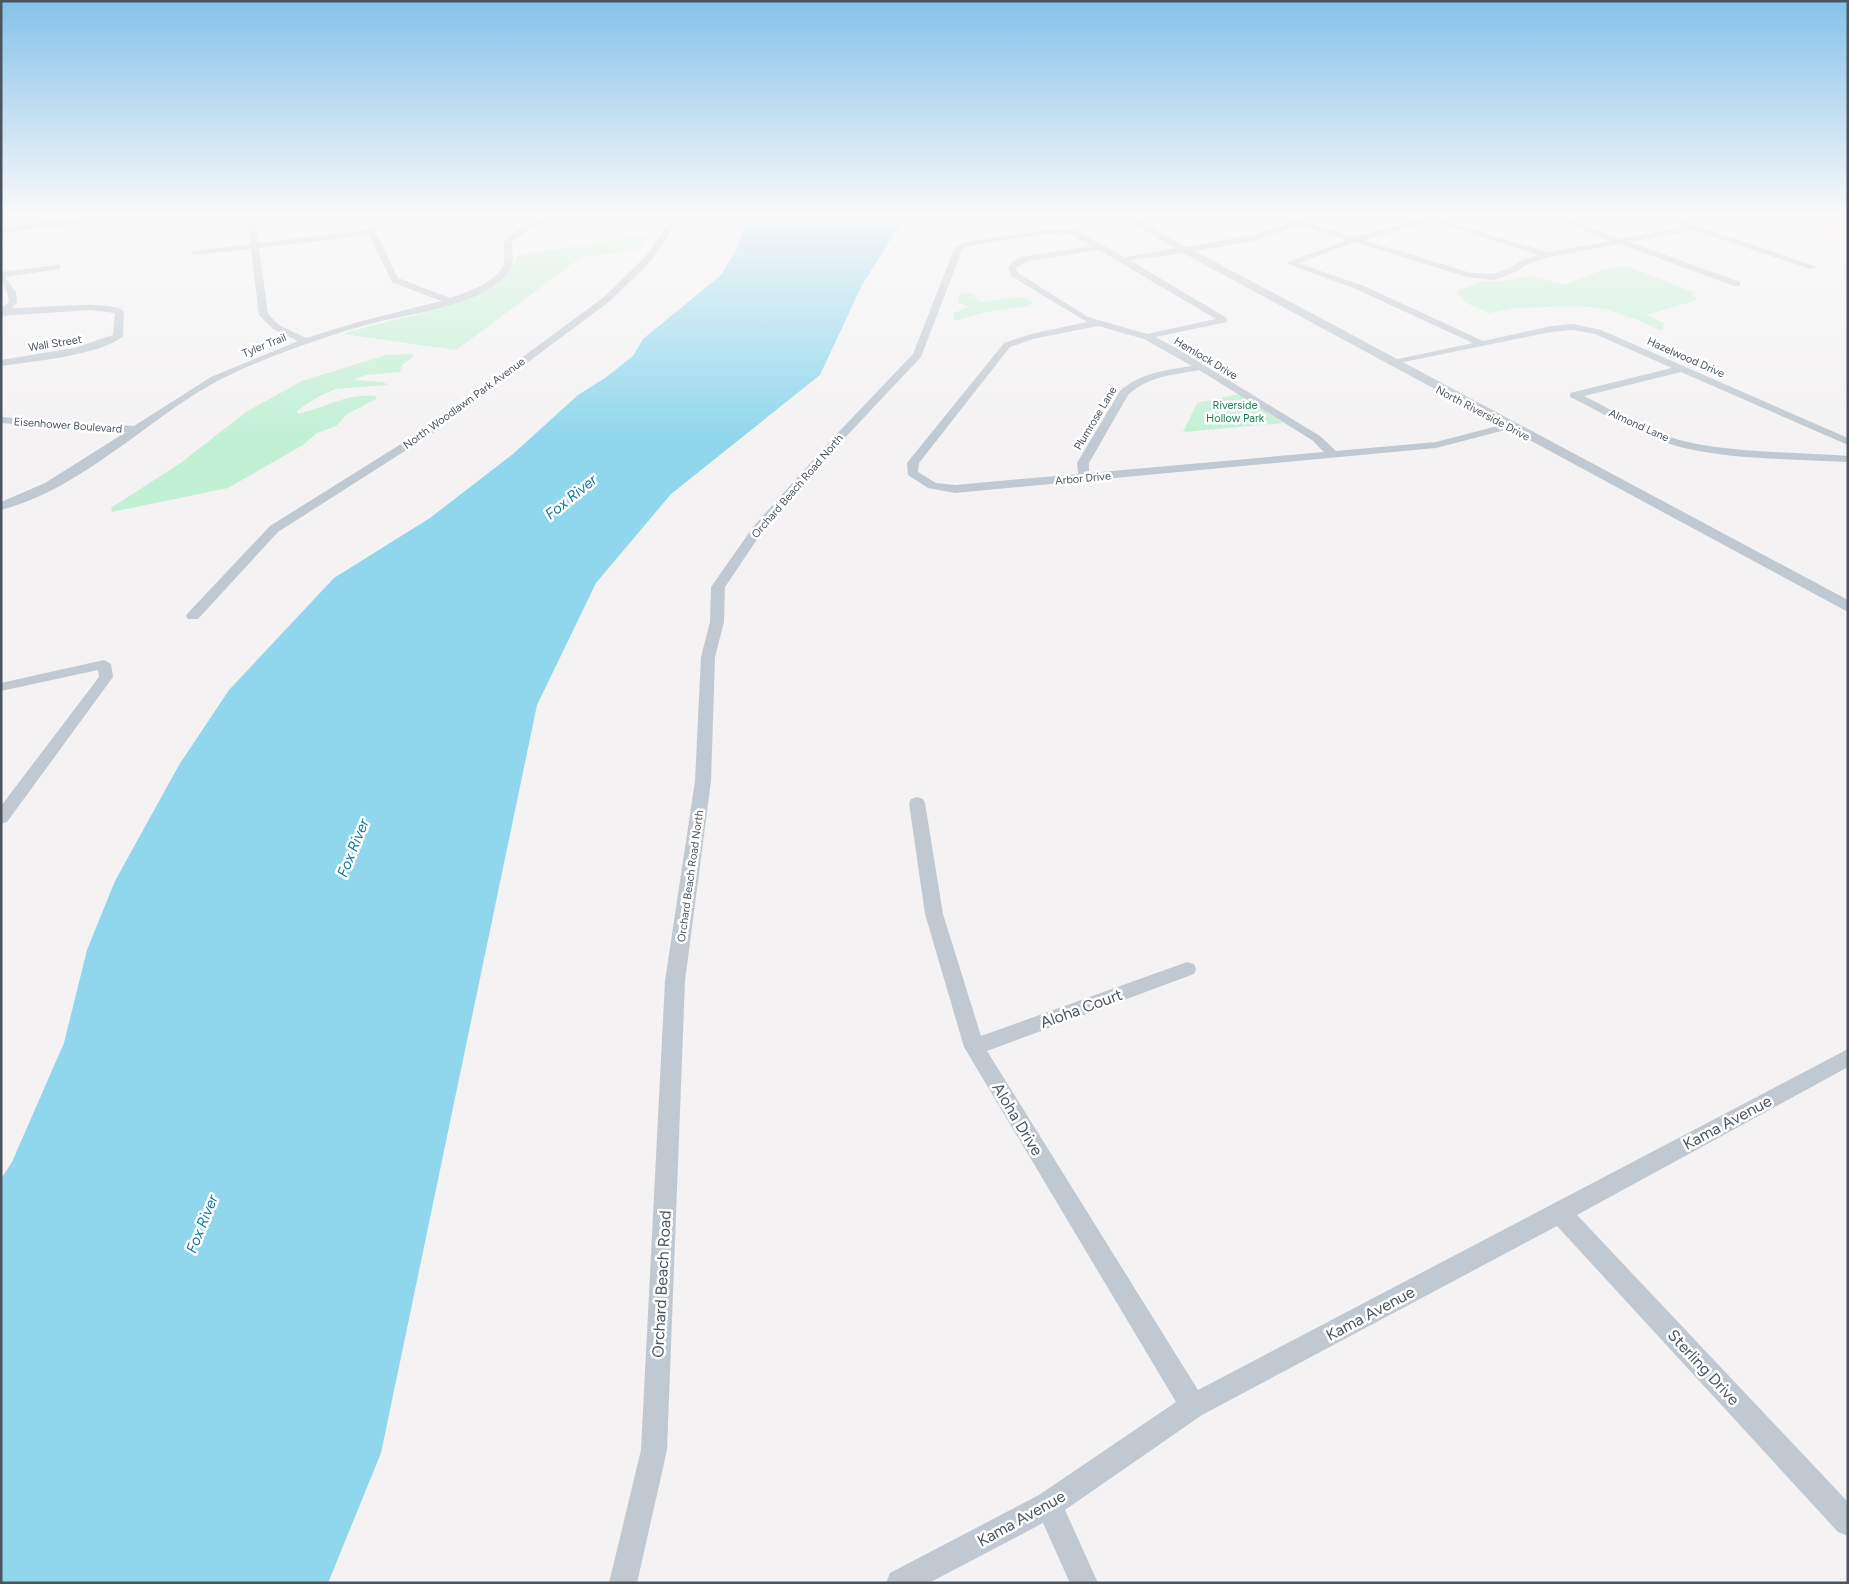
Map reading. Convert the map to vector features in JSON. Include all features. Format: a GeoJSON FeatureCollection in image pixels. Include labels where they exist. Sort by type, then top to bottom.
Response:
{"type":"FeatureCollection","features":[{"type":"Feature","properties":{"kind":"street"},"geometry":{"type":"LineString","coordinates":[[3,312],[13,303],[12,292],[10,289]]}},
{"type":"Feature","properties":{"kind":"street"},"geometry":{"type":"LineString","coordinates":[[260,289],[264,315],[276,327],[306,341]]}},
{"type":"Feature","properties":{"kind":"street"},"geometry":{"type":"LineString","coordinates":[[418,289],[448,301]]}},
{"type":"Feature","properties":{"kind":"street","name":"Tyler Trail"},"geometry":{"type":"LineString","coordinates":[[1,506],[51,485],[187,395],[223,375],[306,341],[448,301],[473,293],[479,289]]}},
{"type":"Feature","properties":{"kind":"street","name":"North Woodlawn Park Avenue"},"geometry":{"type":"LineString","coordinates":[[193,616],[274,529],[429,431],[607,299],[617,289]]}},
{"type":"Feature","properties":{"kind":"street","name":"Orchard Beach Road North"},"geometry":{"type":"LineString","coordinates":[[675,981],[703,781],[708,657],[717,622],[718,586],[757,530],[836,441],[918,356],[942,289]]}},
{"type":"Feature","properties":{"kind":"street","name":"Hemlock Drive"},"geometry":{"type":"LineString","coordinates":[[1038,289],[1085,319],[1147,338],[1201,367],[1316,438],[1334,454]]}},
{"type":"Feature","properties":{"kind":"street"},"geometry":{"type":"LineString","coordinates":[[1147,338],[1160,332],[1224,320],[1172,289]]}},
{"type":"Feature","properties":{"kind":"street","name":"North Riverside Drive"},"geometry":{"type":"LineString","coordinates":[[1256,289],[1508,426],[1848,607]]}},
{"type":"Feature","properties":{"kind":"street"},"geometry":{"type":"LineString","coordinates":[[1363,289],[1483,344]]}},
{"type":"Feature","properties":{"kind":"street","name":"Wall Street"},"geometry":{"type":"LineString","coordinates":[[1,363],[83,351],[100,345],[118,336],[120,311],[108,307],[87,307],[3,312]]}},
{"type":"Feature","properties":{"kind":"street","name":"Arbor Drive"},"geometry":{"type":"LineString","coordinates":[[1097,323],[1032,337],[1007,346],[913,462],[912,473],[928,484],[956,489],[1436,445],[1508,426]]}},
{"type":"Feature","properties":{"kind":"street","name":"Hazelwood Drive"},"geometry":{"type":"LineString","coordinates":[[1392,363],[1551,329],[1573,327],[1598,332],[1848,442]]}},
{"type":"Feature","properties":{"kind":"street","name":"Plumrose Lane"},"geometry":{"type":"LineString","coordinates":[[1084,477],[1083,463],[1130,386],[1144,379],[1201,367]]}},
{"type":"Feature","properties":{"kind":"street","name":"Almond Lane"},"geometry":{"type":"LineString","coordinates":[[1682,369],[1574,395],[1657,436],[1690,446],[1727,451],[1848,459]]}},
{"type":"Feature","properties":{"kind":"street","name":"Eisenhower Boulevard"},"geometry":{"type":"LineString","coordinates":[[1,420],[135,429]]}},
{"type":"Feature","properties":{"kind":"street"},"geometry":{"type":"LineString","coordinates":[[1,687],[104,664],[106,676],[1,818]]}},
{"type":"Feature","properties":{"kind":"street","name":"Aloha Drive"},"geometry":{"type":"LineString","coordinates":[[917,803],[934,914],[974,1047],[1193,1406]]}},
{"type":"Feature","properties":{"kind":"street","name":"Aloha Court"},"geometry":{"type":"LineString","coordinates":[[974,1047],[1187,969]]}},
{"type":"Feature","properties":{"kind":"street","name":"Orchard Beach Road"},"geometry":{"type":"LineString","coordinates":[[623,1583],[654,1450],[675,981]]}},
{"type":"Feature","properties":{"kind":"street","name":"Kama Avenue"},"geometry":{"type":"LineString","coordinates":[[900,1583],[1049,1505],[1193,1406],[1848,1057]]}},
{"type":"Feature","properties":{"kind":"street","name":"Sterling Drive"},"geometry":{"type":"LineString","coordinates":[[1560,1212],[1848,1522]]}},
{"type":"Feature","properties":{"kind":"street"},"geometry":{"type":"LineString","coordinates":[[1049,1505],[1084,1583]]}},
{"type":"Feature","properties":{"kind":"green space"},"geometry":{"type":"Polygon","coordinates":[[[489,289],[538,289],[456,350],[343,334],[439,309],[476,296],[489,289]]]}},
{"type":"Feature","properties":{"kind":"green space"},"geometry":{"type":"Polygon","coordinates":[[[1462,289],[1685,289],[1696,293],[1691,294],[1698,300],[1646,315],[1664,323],[1662,331],[1606,309],[1579,306],[1515,308],[1489,313],[1466,303],[1456,291],[1462,289]]]}},
{"type":"Feature","properties":{"kind":"green space"},"geometry":{"type":"Polygon","coordinates":[[[963,292],[972,294],[981,302],[1021,297],[1034,302],[1028,306],[987,312],[954,321],[954,313],[969,307],[958,302],[959,294],[963,292]]]}},
{"type":"Feature","properties":{"kind":"green space"},"geometry":{"type":"Polygon","coordinates":[[[411,354],[414,356],[402,365],[400,372],[366,375],[354,380],[383,382],[388,385],[335,389],[314,399],[297,411],[298,414],[345,399],[376,396],[376,399],[347,414],[336,426],[317,433],[303,445],[228,488],[112,512],[111,508],[182,462],[246,412],[302,381],[386,355],[411,354]]]}},
{"type":"Feature","properties":{"kind":"green space","name":"Riverside Hollow Park"},"geometry":{"type":"Polygon","coordinates":[[[1239,394],[1283,423],[1183,432],[1197,403],[1239,394]]]}},
{"type":"Feature","properties":{"kind":"water","name":"Fox River"},"geometry":{"type":"Polygon","coordinates":[[[704,289],[860,289],[820,375],[671,494],[596,583],[537,705],[381,1453],[328,1583],[1,1583],[1,1179],[12,1162],[64,1043],[87,950],[115,881],[179,765],[229,690],[334,578],[430,518],[513,454],[578,395],[605,378],[633,356],[643,339],[704,289]]]}}]}
